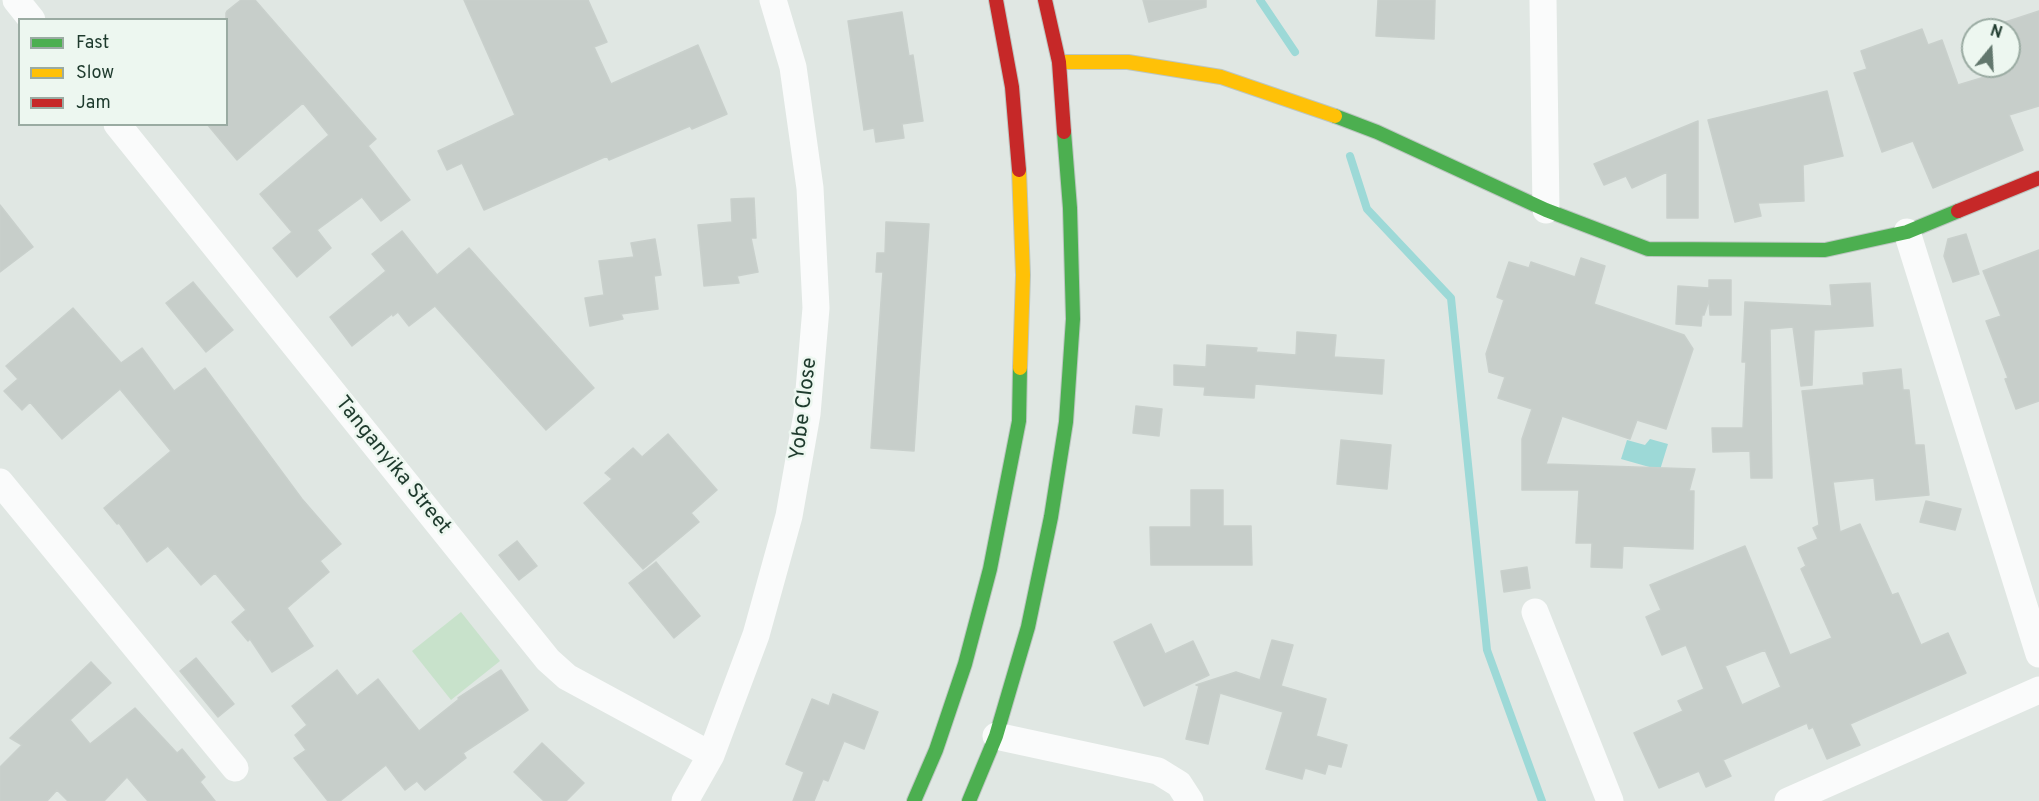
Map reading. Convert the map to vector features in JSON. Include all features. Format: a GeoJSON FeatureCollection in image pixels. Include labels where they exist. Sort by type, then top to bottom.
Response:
{"type":"FeatureCollection","features":[{"type":"Feature","properties":{"kind":"street"},"geometry":{"type":"LineString","coordinates":[[16,0],[30,18]]}},
{"type":"Feature","properties":{"kind":"street","name":"Yobe Close"},"geometry":{"type":"LineString","coordinates":[[684,801],[711,755],[756,635],[789,516],[807,414],[816,308],[810,188],[794,67],[773,0]]}},
{"type":"Feature","properties":{"kind":"street"},"geometry":{"type":"LineString","coordinates":[[914,801],[936,750],[965,664],[990,569],[1019,421],[1023,275],[1020,180],[1012,87],[996,0]]}},
{"type":"Feature","properties":{"kind":"street"},"geometry":{"type":"LineString","coordinates":[[969,801],[996,736],[1029,627],[1051,517],[1066,422],[1072,308],[1070,207],[1059,62],[1045,0]]}},
{"type":"Feature","properties":{"kind":"street"},"geometry":{"type":"LineString","coordinates":[[1543,0],[1546,210]]}},
{"type":"Feature","properties":{"kind":"street"},"geometry":{"type":"LineString","coordinates":[[1059,62],[1128,62],[1221,77],[1298,102],[1377,132],[1546,210],[1648,249],[1825,250],[1907,232],[2039,178]]}},
{"type":"Feature","properties":{"kind":"street","name":"Tanganyika Street"},"geometry":{"type":"LineString","coordinates":[[119,126],[548,660],[567,677],[711,755]]}},
{"type":"Feature","properties":{"kind":"street"},"geometry":{"type":"LineString","coordinates":[[1907,232],[2039,654]]}},
{"type":"Feature","properties":{"kind":"street"},"geometry":{"type":"LineString","coordinates":[[0,482],[235,768]]}},
{"type":"Feature","properties":{"kind":"street"},"geometry":{"type":"LineString","coordinates":[[1535,612],[1610,801]]}},
{"type":"Feature","properties":{"kind":"street"},"geometry":{"type":"LineString","coordinates":[[1788,801],[2039,690]]}},
{"type":"Feature","properties":{"kind":"street"},"geometry":{"type":"LineString","coordinates":[[996,736],[1158,771],[1179,784],[1190,801]]}},
{"type":"Feature","properties":{"kind":"green space"},"geometry":{"type":"Polygon","coordinates":[[[461,612],[500,661],[451,700],[412,651],[461,612]]]}},
{"type":"Feature","properties":{"kind":"water"},"geometry":{"type":"Polygon","coordinates":[[[1650,439],[1668,444],[1660,470],[1621,459],[1627,440],[1645,445],[1650,439]]]}},
{"type":"Feature","properties":{"kind":"building"},"geometry":{"type":"Polygon","coordinates":[[[241,0],[255,0],[376,139],[368,146],[410,200],[381,221],[362,197],[317,230],[331,248],[297,277],[273,248],[292,232],[260,194],[329,135],[303,103],[237,160],[209,126],[228,126],[227,11],[241,0]]]}},
{"type":"Feature","properties":{"kind":"building"},"geometry":{"type":"Polygon","coordinates":[[[464,0],[588,0],[607,42],[594,47],[611,84],[698,45],[727,114],[692,129],[690,126],[609,160],[607,156],[484,210],[462,163],[447,170],[438,151],[515,115],[464,0]]]}},
{"type":"Feature","properties":{"kind":"building"},"geometry":{"type":"Polygon","coordinates":[[[1143,0],[1206,0],[1206,7],[1149,22],[1143,0]]]}},
{"type":"Feature","properties":{"kind":"building"},"geometry":{"type":"Polygon","coordinates":[[[1378,0],[1435,0],[1434,39],[1376,36],[1378,0]]]}},
{"type":"Feature","properties":{"kind":"building"},"geometry":{"type":"Polygon","coordinates":[[[2039,11],[2039,106],[2009,115],[2023,150],[1933,188],[1913,141],[1882,152],[1854,73],[1867,69],[1861,51],[1922,29],[1928,45],[1942,40],[1958,85],[1981,78],[2021,78],[2021,18],[2018,18],[2039,11]]]}},
{"type":"Feature","properties":{"kind":"building"},"geometry":{"type":"Polygon","coordinates":[[[902,12],[909,56],[913,55],[923,121],[902,124],[904,138],[876,142],[874,128],[864,130],[848,21],[902,12]]]}},
{"type":"Feature","properties":{"kind":"building"},"geometry":{"type":"Polygon","coordinates":[[[1827,91],[1843,156],[1803,165],[1804,201],[1758,203],[1761,216],[1735,222],[1708,120],[1827,91]]]}},
{"type":"Feature","properties":{"kind":"building"},"geometry":{"type":"Polygon","coordinates":[[[1698,121],[1698,218],[1667,218],[1667,172],[1632,188],[1626,176],[1604,185],[1594,164],[1698,121]]]}},
{"type":"Feature","properties":{"kind":"building"},"geometry":{"type":"Polygon","coordinates":[[[754,198],[756,238],[751,238],[758,272],[737,276],[739,283],[704,286],[698,225],[732,222],[731,199],[754,198]]]}},
{"type":"Feature","properties":{"kind":"building"},"geometry":{"type":"Polygon","coordinates":[[[0,205],[33,247],[0,272],[0,205]]]}},
{"type":"Feature","properties":{"kind":"building"},"geometry":{"type":"Polygon","coordinates":[[[886,222],[929,224],[914,451],[871,448],[883,272],[876,272],[877,253],[885,253],[886,222]]]}},
{"type":"Feature","properties":{"kind":"building"},"geometry":{"type":"Polygon","coordinates":[[[402,231],[437,275],[469,248],[594,388],[546,430],[435,306],[409,326],[398,312],[393,316],[392,314],[352,346],[330,317],[386,271],[372,254],[402,231]]]}},
{"type":"Feature","properties":{"kind":"building"},"geometry":{"type":"Polygon","coordinates":[[[1966,234],[1979,274],[1953,282],[1944,256],[1948,239],[1966,234]]]}},
{"type":"Feature","properties":{"kind":"building"},"geometry":{"type":"Polygon","coordinates":[[[655,239],[661,275],[654,276],[658,309],[621,314],[623,319],[590,326],[585,298],[604,295],[599,261],[634,257],[631,243],[655,239]]]}},
{"type":"Feature","properties":{"kind":"building"},"geometry":{"type":"Polygon","coordinates":[[[2039,250],[2039,401],[2016,409],[2005,379],[2008,378],[1986,321],[2001,316],[1983,271],[2039,250]]]}},
{"type":"Feature","properties":{"kind":"building"},"geometry":{"type":"Polygon","coordinates":[[[1581,258],[1605,266],[1594,304],[1684,335],[1693,349],[1666,429],[1637,420],[1630,439],[1562,416],[1546,464],[1695,469],[1689,491],[1694,491],[1693,549],[1623,546],[1622,568],[1591,567],[1592,543],[1576,543],[1579,490],[1522,490],[1522,439],[1532,409],[1498,398],[1505,377],[1489,372],[1486,354],[1504,300],[1497,297],[1509,262],[1529,268],[1531,262],[1575,277],[1581,258]]]}},
{"type":"Feature","properties":{"kind":"building"},"geometry":{"type":"Polygon","coordinates":[[[1709,280],[1731,280],[1731,315],[1710,315],[1709,300],[1704,315],[1702,315],[1701,326],[1676,324],[1678,286],[1709,288],[1709,280]]]}},
{"type":"Feature","properties":{"kind":"building"},"geometry":{"type":"Polygon","coordinates":[[[193,282],[233,330],[206,352],[166,303],[193,282]]]}},
{"type":"Feature","properties":{"kind":"building"},"geometry":{"type":"Polygon","coordinates":[[[1870,283],[1873,326],[1814,330],[1812,385],[1801,386],[1793,327],[1770,329],[1772,478],[1751,478],[1750,451],[1713,452],[1712,428],[1743,428],[1746,362],[1742,362],[1745,302],[1832,306],[1830,285],[1870,283]]]}},
{"type":"Feature","properties":{"kind":"building"},"geometry":{"type":"Polygon","coordinates":[[[73,308],[121,363],[142,348],[174,391],[205,368],[302,499],[341,544],[320,561],[329,572],[287,608],[313,646],[272,672],[250,639],[248,641],[232,622],[246,610],[215,573],[201,585],[168,546],[147,562],[119,523],[117,524],[104,508],[171,451],[120,389],[62,439],[30,402],[22,410],[4,391],[18,379],[6,366],[73,308]]]}},
{"type":"Feature","properties":{"kind":"building"},"geometry":{"type":"Polygon","coordinates":[[[1297,332],[1336,335],[1334,357],[1384,360],[1382,394],[1255,384],[1254,398],[1204,395],[1205,387],[1174,385],[1174,365],[1206,367],[1207,345],[1257,348],[1256,352],[1296,355],[1297,332]]]}},
{"type":"Feature","properties":{"kind":"building"},"geometry":{"type":"Polygon","coordinates":[[[1901,369],[1903,390],[1909,390],[1915,445],[1924,445],[1929,495],[1876,500],[1874,478],[1833,482],[1840,532],[1860,524],[1892,595],[1898,593],[1921,645],[1948,633],[1966,673],[1850,724],[1860,745],[1827,759],[1813,727],[1809,729],[1807,723],[1723,760],[1731,776],[1706,787],[1699,771],[1659,788],[1634,733],[1683,711],[1678,701],[1704,689],[1686,645],[1662,655],[1646,617],[1661,610],[1650,585],[1745,546],[1790,655],[1832,638],[1801,569],[1806,566],[1798,548],[1818,539],[1813,528],[1819,525],[1802,391],[1864,385],[1863,373],[1901,369]],[[1765,650],[1725,666],[1742,705],[1781,687],[1765,650]]]}},
{"type":"Feature","properties":{"kind":"building"},"geometry":{"type":"Polygon","coordinates":[[[1136,406],[1162,409],[1159,436],[1133,433],[1136,406]]]}},
{"type":"Feature","properties":{"kind":"building"},"geometry":{"type":"Polygon","coordinates":[[[668,434],[717,490],[691,513],[699,522],[643,569],[584,503],[612,479],[605,473],[633,448],[642,457],[668,434]]]}},
{"type":"Feature","properties":{"kind":"building"},"geometry":{"type":"Polygon","coordinates":[[[1341,440],[1391,445],[1387,489],[1337,484],[1341,440]]]}},
{"type":"Feature","properties":{"kind":"building"},"geometry":{"type":"Polygon","coordinates":[[[1191,490],[1223,490],[1223,526],[1251,526],[1252,565],[1151,565],[1150,527],[1191,527],[1191,490]]]}},
{"type":"Feature","properties":{"kind":"building"},"geometry":{"type":"Polygon","coordinates":[[[1926,501],[1961,509],[1955,530],[1920,522],[1926,501]]]}},
{"type":"Feature","properties":{"kind":"building"},"geometry":{"type":"Polygon","coordinates":[[[517,541],[537,566],[519,580],[499,555],[517,541]]]}},
{"type":"Feature","properties":{"kind":"building"},"geometry":{"type":"Polygon","coordinates":[[[656,562],[700,616],[674,638],[629,583],[656,562]]]}},
{"type":"Feature","properties":{"kind":"building"},"geometry":{"type":"Polygon","coordinates":[[[1527,567],[1530,588],[1504,592],[1501,571],[1527,567]]]}},
{"type":"Feature","properties":{"kind":"building"},"geometry":{"type":"Polygon","coordinates":[[[1151,624],[1165,654],[1193,641],[1209,675],[1144,706],[1114,642],[1151,624]]]}},
{"type":"Feature","properties":{"kind":"building"},"geometry":{"type":"Polygon","coordinates":[[[1272,640],[1293,645],[1281,686],[1326,699],[1316,736],[1347,745],[1341,767],[1328,764],[1325,774],[1305,768],[1302,779],[1266,769],[1283,712],[1220,693],[1208,744],[1186,739],[1199,686],[1196,685],[1236,672],[1260,680],[1272,640]]]}},
{"type":"Feature","properties":{"kind":"building"},"geometry":{"type":"Polygon","coordinates":[[[196,658],[234,704],[218,717],[180,671],[196,658]]]}},
{"type":"Feature","properties":{"kind":"building"},"geometry":{"type":"Polygon","coordinates":[[[91,662],[111,683],[70,720],[90,744],[135,708],[177,753],[182,749],[205,777],[200,782],[215,801],[148,801],[127,777],[104,801],[68,801],[57,790],[47,801],[0,801],[0,767],[22,745],[10,738],[91,662]]]}},
{"type":"Feature","properties":{"kind":"building"},"geometry":{"type":"Polygon","coordinates":[[[337,670],[357,696],[378,679],[419,731],[458,698],[501,670],[528,710],[463,753],[466,758],[425,790],[417,781],[405,790],[386,765],[340,801],[328,801],[294,758],[306,750],[295,735],[307,725],[292,706],[337,670]]]}},
{"type":"Feature","properties":{"kind":"building"},"geometry":{"type":"Polygon","coordinates":[[[833,694],[878,712],[864,749],[844,741],[828,781],[823,779],[814,801],[793,801],[804,772],[786,764],[812,699],[829,706],[833,694]]]}},
{"type":"Feature","properties":{"kind":"building"},"geometry":{"type":"Polygon","coordinates":[[[542,743],[584,783],[566,801],[544,801],[514,772],[542,743]]]}},
{"type":"Feature","properties":{"kind":"waterway"},"geometry":{"type":"LineString","coordinates":[[1260,0],[1295,52]]}},
{"type":"Feature","properties":{"kind":"waterway"},"geometry":{"type":"LineString","coordinates":[[1350,156],[1367,209],[1451,298],[1487,650],[1542,801]]}},
{"type":"Feature","properties":{"kind":"traffic: fast"},"geometry":{"type":"LineString","coordinates":[[1335,116],[1377,132],[1546,210],[1648,249],[1825,250],[1907,232],[1958,211]]}},
{"type":"Feature","properties":{"kind":"traffic: fast"},"geometry":{"type":"LineString","coordinates":[[969,801],[996,736],[1028,627],[1051,517],[1066,422],[1073,319],[1070,208],[1064,132]]}},
{"type":"Feature","properties":{"kind":"traffic: fast"},"geometry":{"type":"LineString","coordinates":[[914,801],[936,750],[965,664],[990,569],[1019,421],[1020,368]]}},
{"type":"Feature","properties":{"kind":"traffic: slow"},"geometry":{"type":"LineString","coordinates":[[1059,62],[1128,62],[1221,77],[1335,116]]}},
{"type":"Feature","properties":{"kind":"traffic: slow"},"geometry":{"type":"LineString","coordinates":[[1019,170],[1023,275],[1020,368]]}},
{"type":"Feature","properties":{"kind":"traffic: jam"},"geometry":{"type":"LineString","coordinates":[[996,0],[1012,87],[1019,170]]}},
{"type":"Feature","properties":{"kind":"traffic: jam"},"geometry":{"type":"LineString","coordinates":[[1045,0],[1059,62],[1064,132]]}},
{"type":"Feature","properties":{"kind":"traffic: jam"},"geometry":{"type":"LineString","coordinates":[[1958,211],[2039,178]]}}]}
